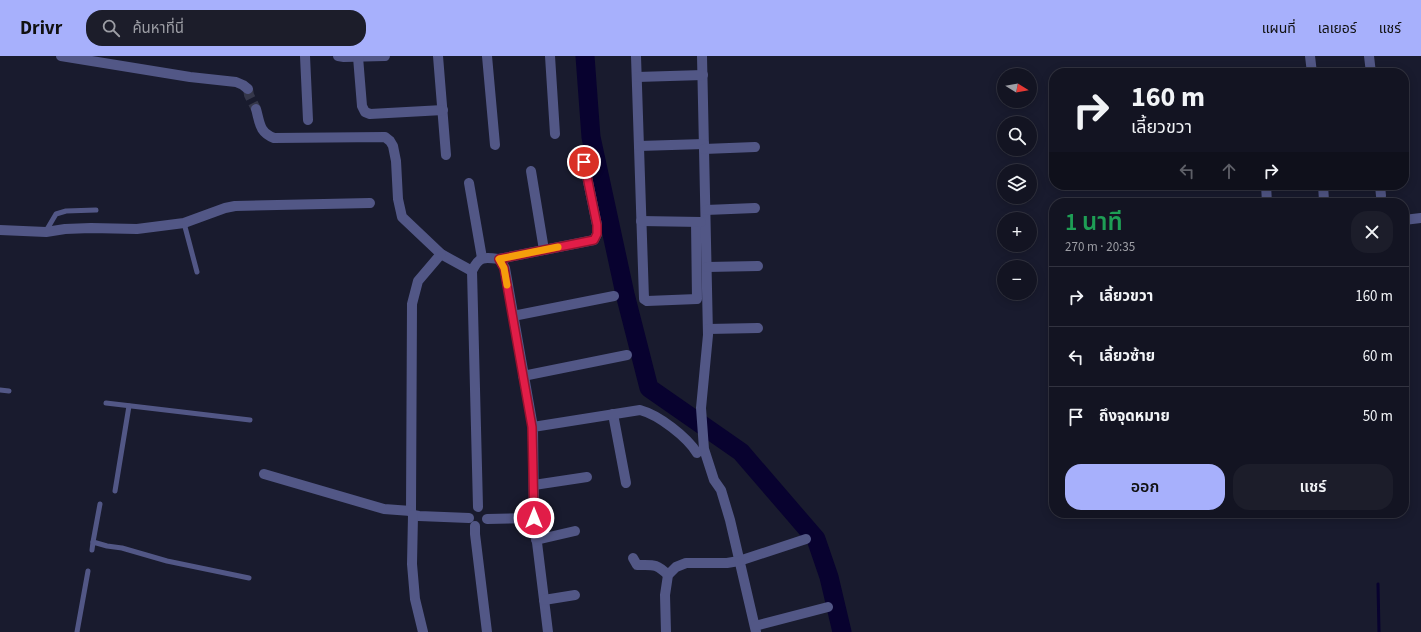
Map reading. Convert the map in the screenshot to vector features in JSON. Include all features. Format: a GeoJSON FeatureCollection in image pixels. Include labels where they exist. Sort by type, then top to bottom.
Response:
{"type":"FeatureCollection","features":[{"type":"Feature","properties":{"kind":"street"},"geometry":{"type":"LineString","coordinates":[[61,56],[190,77],[236,82],[248,89]]}},
{"type":"Feature","properties":{"kind":"street"},"geometry":{"type":"LineString","coordinates":[[305,56],[308,120]]}},
{"type":"Feature","properties":{"kind":"street"},"geometry":{"type":"LineString","coordinates":[[338,56],[385,56]]}},
{"type":"Feature","properties":{"kind":"street"},"geometry":{"type":"LineString","coordinates":[[438,56],[446,155]]}},
{"type":"Feature","properties":{"kind":"street"},"geometry":{"type":"LineString","coordinates":[[487,56],[495,146]]}},
{"type":"Feature","properties":{"kind":"street"},"geometry":{"type":"LineString","coordinates":[[550,56],[555,134]]}},
{"type":"Feature","properties":{"kind":"street"},"geometry":{"type":"LineString","coordinates":[[636,56],[644,299],[647,301],[697,299],[701,222],[706,210],[702,56]]}},
{"type":"Feature","properties":{"kind":"street"},"geometry":{"type":"LineString","coordinates":[[1310,56],[1311,68]]}},
{"type":"Feature","properties":{"kind":"street"},"geometry":{"type":"LineString","coordinates":[[1369,56],[1370,68]]}},
{"type":"Feature","properties":{"kind":"street"},"geometry":{"type":"LineString","coordinates":[[358,57],[362,106],[365,112],[370,114],[443,110]]}},
{"type":"Feature","properties":{"kind":"street"},"geometry":{"type":"LineString","coordinates":[[637,77],[703,75]]}},
{"type":"Feature","properties":{"kind":"street"},"geometry":{"type":"LineString","coordinates":[[256,110],[262,130],[267,135],[274,138],[385,137],[393,146],[396,161],[398,199],[402,217],[441,254],[472,271]]}},
{"type":"Feature","properties":{"kind":"street"},"geometry":{"type":"LineString","coordinates":[[639,146],[755,147]]}},
{"type":"Feature","properties":{"kind":"street"},"geometry":{"type":"LineString","coordinates":[[478,508],[472,271],[476,263],[482,258],[487,257],[499,259],[594,240],[597,234],[597,225],[584,162]]}},
{"type":"Feature","properties":{"kind":"street"},"geometry":{"type":"LineString","coordinates":[[531,171],[544,250]]}},
{"type":"Feature","properties":{"kind":"street"},"geometry":{"type":"LineString","coordinates":[[468,183],[482,258]]}},
{"type":"Feature","properties":{"kind":"street"},"geometry":{"type":"LineString","coordinates":[[1380,190],[1381,196]]}},
{"type":"Feature","properties":{"kind":"street"},"geometry":{"type":"LineString","coordinates":[[0,230],[46,232],[65,229],[91,228],[137,230],[184,222],[235,206],[370,203]]}},
{"type":"Feature","properties":{"kind":"street"},"geometry":{"type":"LineString","coordinates":[[706,210],[756,208]]}},
{"type":"Feature","properties":{"kind":"street"},"geometry":{"type":"LineString","coordinates":[[1409,219],[1421,218]]}},
{"type":"Feature","properties":{"kind":"street"},"geometry":{"type":"LineString","coordinates":[[641,221],[701,222]]}},
{"type":"Feature","properties":{"kind":"street"},"geometry":{"type":"LineString","coordinates":[[701,222],[707,267],[708,329],[701,408],[701,451]]}},
{"type":"Feature","properties":{"kind":"street"},"geometry":{"type":"LineString","coordinates":[[423,632],[415,599],[412,564],[412,304],[418,281],[441,254]]}},
{"type":"Feature","properties":{"kind":"street"},"geometry":{"type":"LineString","coordinates":[[499,259],[504,268],[532,427],[534,518],[548,632]]}},
{"type":"Feature","properties":{"kind":"street"},"geometry":{"type":"LineString","coordinates":[[707,267],[758,266]]}},
{"type":"Feature","properties":{"kind":"street"},"geometry":{"type":"LineString","coordinates":[[513,316],[614,296]]}},
{"type":"Feature","properties":{"kind":"street"},"geometry":{"type":"LineString","coordinates":[[708,329],[758,328]]}},
{"type":"Feature","properties":{"kind":"street"},"geometry":{"type":"LineString","coordinates":[[523,376],[627,355]]}},
{"type":"Feature","properties":{"kind":"street"},"geometry":{"type":"LineString","coordinates":[[532,427],[640,410],[649,412],[673,429],[692,446],[701,451],[708,462],[714,480],[721,490],[730,520],[755,629],[828,607]]}},
{"type":"Feature","properties":{"kind":"street"},"geometry":{"type":"LineString","coordinates":[[613,414],[626,484]]}},
{"type":"Feature","properties":{"kind":"street"},"geometry":{"type":"LineString","coordinates":[[264,474],[384,509],[472,522],[480,526],[487,518],[483,509],[473,509],[470,512],[472,522],[474,534],[487,632]]}},
{"type":"Feature","properties":{"kind":"street"},"geometry":{"type":"LineString","coordinates":[[534,485],[587,477]]}},
{"type":"Feature","properties":{"kind":"street"},"geometry":{"type":"LineString","coordinates":[[487,518],[534,518]]}},
{"type":"Feature","properties":{"kind":"street"},"geometry":{"type":"LineString","coordinates":[[536,540],[575,531]]}},
{"type":"Feature","properties":{"kind":"street"},"geometry":{"type":"LineString","coordinates":[[666,632],[666,595],[668,574],[676,567],[686,563],[727,563],[739,561],[806,539]]}},
{"type":"Feature","properties":{"kind":"street"},"geometry":{"type":"LineString","coordinates":[[633,558],[637,565],[655,565],[660,567],[668,574]]}},
{"type":"Feature","properties":{"kind":"street"},"geometry":{"type":"LineString","coordinates":[[544,600],[575,595]]}},
{"type":"Feature","properties":{"kind":"lane"},"geometry":{"type":"LineString","coordinates":[[46,232],[56,214],[66,210],[96,210]]}},
{"type":"Feature","properties":{"kind":"lane"},"geometry":{"type":"LineString","coordinates":[[184,222],[197,272]]}},
{"type":"Feature","properties":{"kind":"lane"},"geometry":{"type":"LineString","coordinates":[[0,390],[9,391]]}},
{"type":"Feature","properties":{"kind":"lane"},"geometry":{"type":"LineString","coordinates":[[106,403],[250,420]]}},
{"type":"Feature","properties":{"kind":"lane"},"geometry":{"type":"LineString","coordinates":[[115,491],[129,406]]}},
{"type":"Feature","properties":{"kind":"lane"},"geometry":{"type":"LineString","coordinates":[[92,550],[100,504]]}},
{"type":"Feature","properties":{"kind":"lane"},"geometry":{"type":"LineString","coordinates":[[93,542],[122,548],[167,561],[249,578]]}},
{"type":"Feature","properties":{"kind":"lane"},"geometry":{"type":"LineString","coordinates":[[77,632],[88,572]]}},
{"type":"Feature","properties":{"kind":"waterway"},"geometry":{"type":"LineString","coordinates":[[585,56],[591,137],[625,294],[649,388],[741,452],[816,539],[829,577],[842,632]]}},
{"type":"Feature","properties":{"kind":"waterway"},"geometry":{"type":"LineString","coordinates":[[1378,584],[1379,632]]}},
{"type":"Feature","properties":{"kind":"tunnel"},"geometry":{"type":"LineString","coordinates":[[248,89],[249,95],[256,109]]}},
{"type":"Feature","properties":{"kind":"slow traffic"},"geometry":{"type":"LineString","coordinates":[[507,285],[504,268],[499,259],[558,247]]}},
{"type":"Feature","properties":{"kind":"route"},"geometry":{"type":"LineString","coordinates":[[534,518],[532,427],[504,268],[499,259],[594,240],[597,234],[597,225],[584,162]]}}]}
